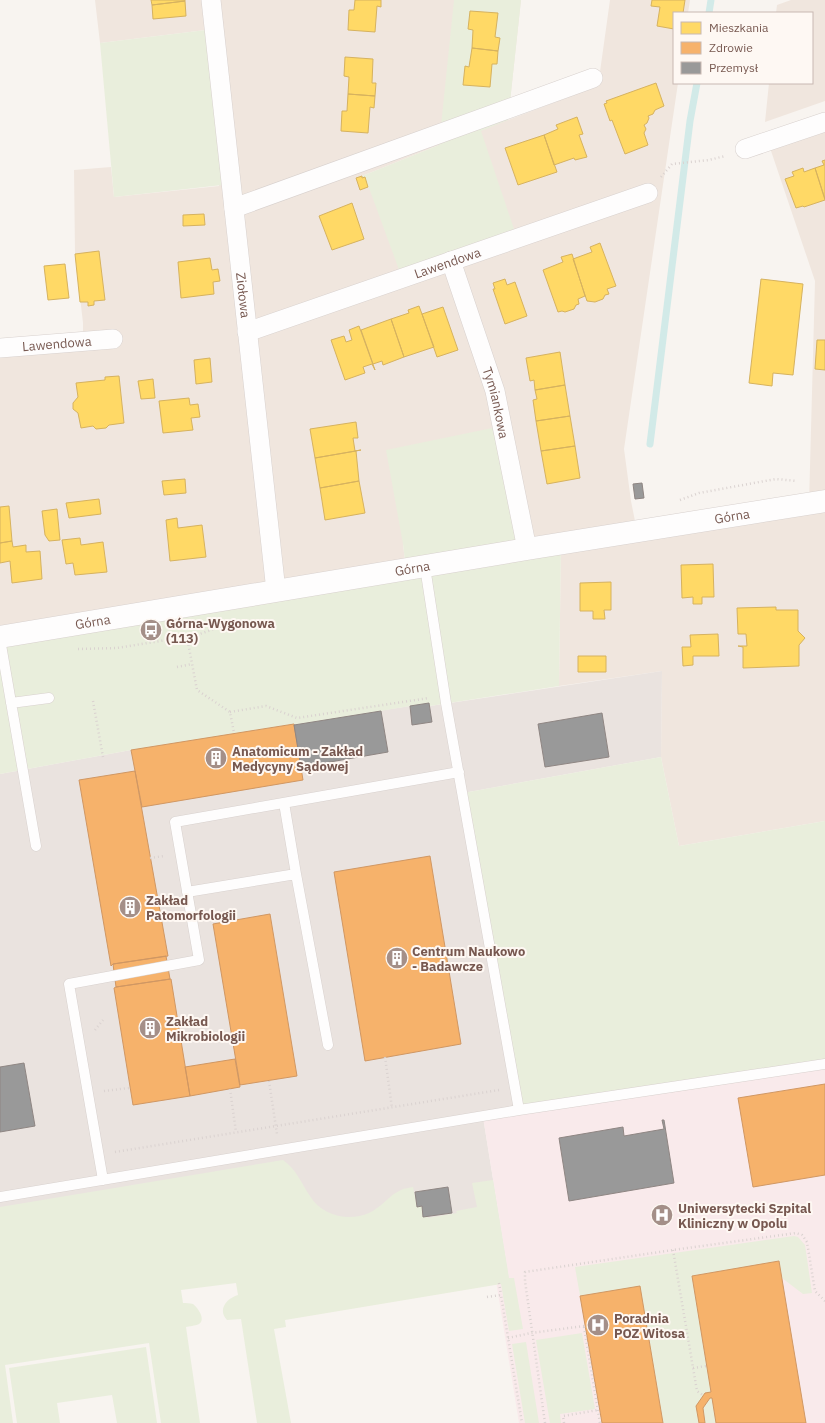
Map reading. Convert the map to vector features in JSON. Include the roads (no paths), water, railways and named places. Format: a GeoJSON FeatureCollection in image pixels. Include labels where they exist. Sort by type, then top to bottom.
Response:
{"type":"FeatureCollection","features":[{"type":"Feature","properties":{"kind":"street","name":"Ziołowa"},"geometry":{"type":"LineString","coordinates":[[211,0],[276,591]]}},
{"type":"Feature","properties":{"kind":"street"},"geometry":{"type":"LineString","coordinates":[[234,208],[593,78]]}},
{"type":"Feature","properties":{"kind":"street"},"geometry":{"type":"LineString","coordinates":[[744,149],[825,122]]}},
{"type":"Feature","properties":{"kind":"street","name":"Lawendowa"},"geometry":{"type":"LineString","coordinates":[[247,332],[648,193]]}},
{"type":"Feature","properties":{"kind":"street","name":"Tymiankowa"},"geometry":{"type":"LineString","coordinates":[[450,261],[495,391],[527,549]]}},
{"type":"Feature","properties":{"kind":"street","name":"Lawendowa"},"geometry":{"type":"LineString","coordinates":[[0,348],[113,339]]}},
{"type":"Feature","properties":{"kind":"street","name":"Górna"},"geometry":{"type":"LineString","coordinates":[[0,638],[527,549],[825,501]]}},
{"type":"Feature","properties":{"kind":"lane"},"geometry":{"type":"LineString","coordinates":[[425,567],[445,695],[519,1110]]}},
{"type":"Feature","properties":{"kind":"lane"},"geometry":{"type":"LineString","coordinates":[[0,638],[36,846]]}},
{"type":"Feature","properties":{"kind":"lane"},"geometry":{"type":"LineString","coordinates":[[11,703],[49,698]]}},
{"type":"Feature","properties":{"kind":"lane"},"geometry":{"type":"LineString","coordinates":[[103,1180],[69,984],[199,960],[175,822],[459,772]]}},
{"type":"Feature","properties":{"kind":"lane"},"geometry":{"type":"LineString","coordinates":[[284,802],[328,1045]]}},
{"type":"Feature","properties":{"kind":"lane"},"geometry":{"type":"LineString","coordinates":[[187,892],[296,874]]}},
{"type":"Feature","properties":{"kind":"lane"},"geometry":{"type":"LineString","coordinates":[[0,1196],[519,1110],[825,1064]]}},
{"type":"Feature","properties":{"kind":"waterway"},"geometry":{"type":"LineString","coordinates":[[709,12],[711,0]]}},
{"type":"Feature","properties":{"kind":"waterway"},"geometry":{"type":"LineString","coordinates":[[650,444],[690,121],[697,84]]}},
{"type":"Feature","properties":{"kind":"place","name":"Górna-Wygonowa (113)"},"geometry":{"type":"Point","coordinates":[151,630]}},
{"type":"Feature","properties":{"kind":"place","name":"Anatomicum - Zakład Medycyny Sądowej"},"geometry":{"type":"Point","coordinates":[216,758]}},
{"type":"Feature","properties":{"kind":"place","name":"Zakład Patomorfologii"},"geometry":{"type":"Point","coordinates":[130,907]}},
{"type":"Feature","properties":{"kind":"place","name":"Centrum Naukowo - Badawcze"},"geometry":{"type":"Point","coordinates":[397,958]}},
{"type":"Feature","properties":{"kind":"place","name":"Zakład Mikrobiologii"},"geometry":{"type":"Point","coordinates":[150,1028]}},
{"type":"Feature","properties":{"kind":"place","name":"Uniwersytecki Szpital Kliniczny w Opolu"},"geometry":{"type":"Point","coordinates":[662,1215]}},
{"type":"Feature","properties":{"kind":"place","name":"Poradnia POZ Witosa"},"geometry":{"type":"Point","coordinates":[598,1325]}}]}
